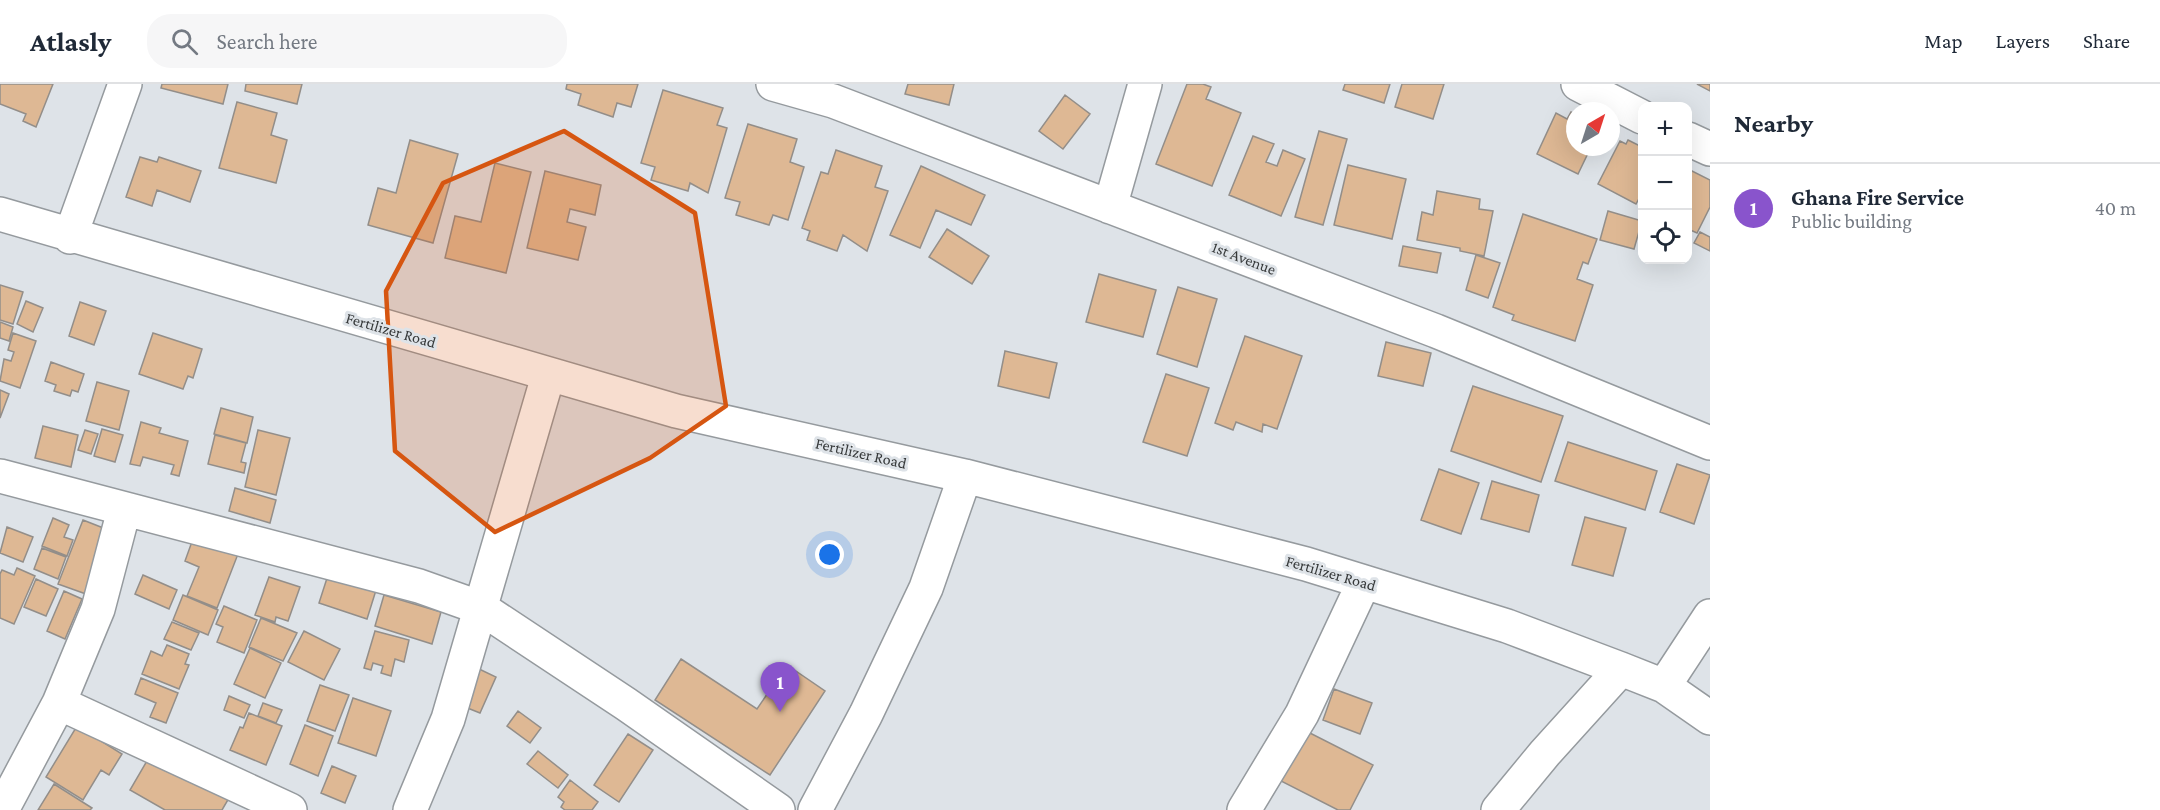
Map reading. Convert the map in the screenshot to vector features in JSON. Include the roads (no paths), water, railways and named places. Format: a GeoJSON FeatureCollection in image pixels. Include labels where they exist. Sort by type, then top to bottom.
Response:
{"type":"FeatureCollection","features":[{"type":"Feature","properties":{"kind":"street"},"geometry":{"type":"LineString","coordinates":[[70,237],[125,84]]}},
{"type":"Feature","properties":{"kind":"street","name":"1st Avenue"},"geometry":{"type":"LineString","coordinates":[[773,84],[835,93],[1110,207],[1436,331],[1710,443]]}},
{"type":"Feature","properties":{"kind":"street"},"geometry":{"type":"LineString","coordinates":[[1110,207],[1145,84]]}},
{"type":"Feature","properties":{"kind":"street"},"geometry":{"type":"LineString","coordinates":[[1578,84],[1638,115]]}},
{"type":"Feature","properties":{"kind":"street"},"geometry":{"type":"LineString","coordinates":[[1692,141],[1710,149]]}},
{"type":"Feature","properties":{"kind":"street","name":"Fertilizer Road"},"geometry":{"type":"LineString","coordinates":[[0,214],[70,237],[676,411],[965,476],[1306,564],[1507,626],[1621,669],[1664,686],[1710,718]]}},
{"type":"Feature","properties":{"kind":"street"},"geometry":{"type":"LineString","coordinates":[[410,810],[448,719],[548,376]]}},
{"type":"Feature","properties":{"kind":"street"},"geometry":{"type":"LineString","coordinates":[[0,476],[419,586],[481,608],[626,704],[778,810]]}},
{"type":"Feature","properties":{"kind":"street"},"geometry":{"type":"LineString","coordinates":[[815,810],[866,714],[926,588],[965,476]]}},
{"type":"Feature","properties":{"kind":"street"},"geometry":{"type":"LineString","coordinates":[[2,810],[59,703],[98,609],[124,510]]}},
{"type":"Feature","properties":{"kind":"street"},"geometry":{"type":"LineString","coordinates":[[1244,810],[1302,714],[1364,582]]}},
{"type":"Feature","properties":{"kind":"street"},"geometry":{"type":"LineString","coordinates":[[1664,686],[1710,616]]}},
{"type":"Feature","properties":{"kind":"street"},"geometry":{"type":"LineString","coordinates":[[1498,810],[1545,753],[1621,669]]}},
{"type":"Feature","properties":{"kind":"street"},"geometry":{"type":"LineString","coordinates":[[59,703],[290,810]]}},
{"type":"Feature","properties":{"kind":"place","name":"Ghana Fire Service"},"geometry":{"type":"Point","coordinates":[780,712]}}]}
